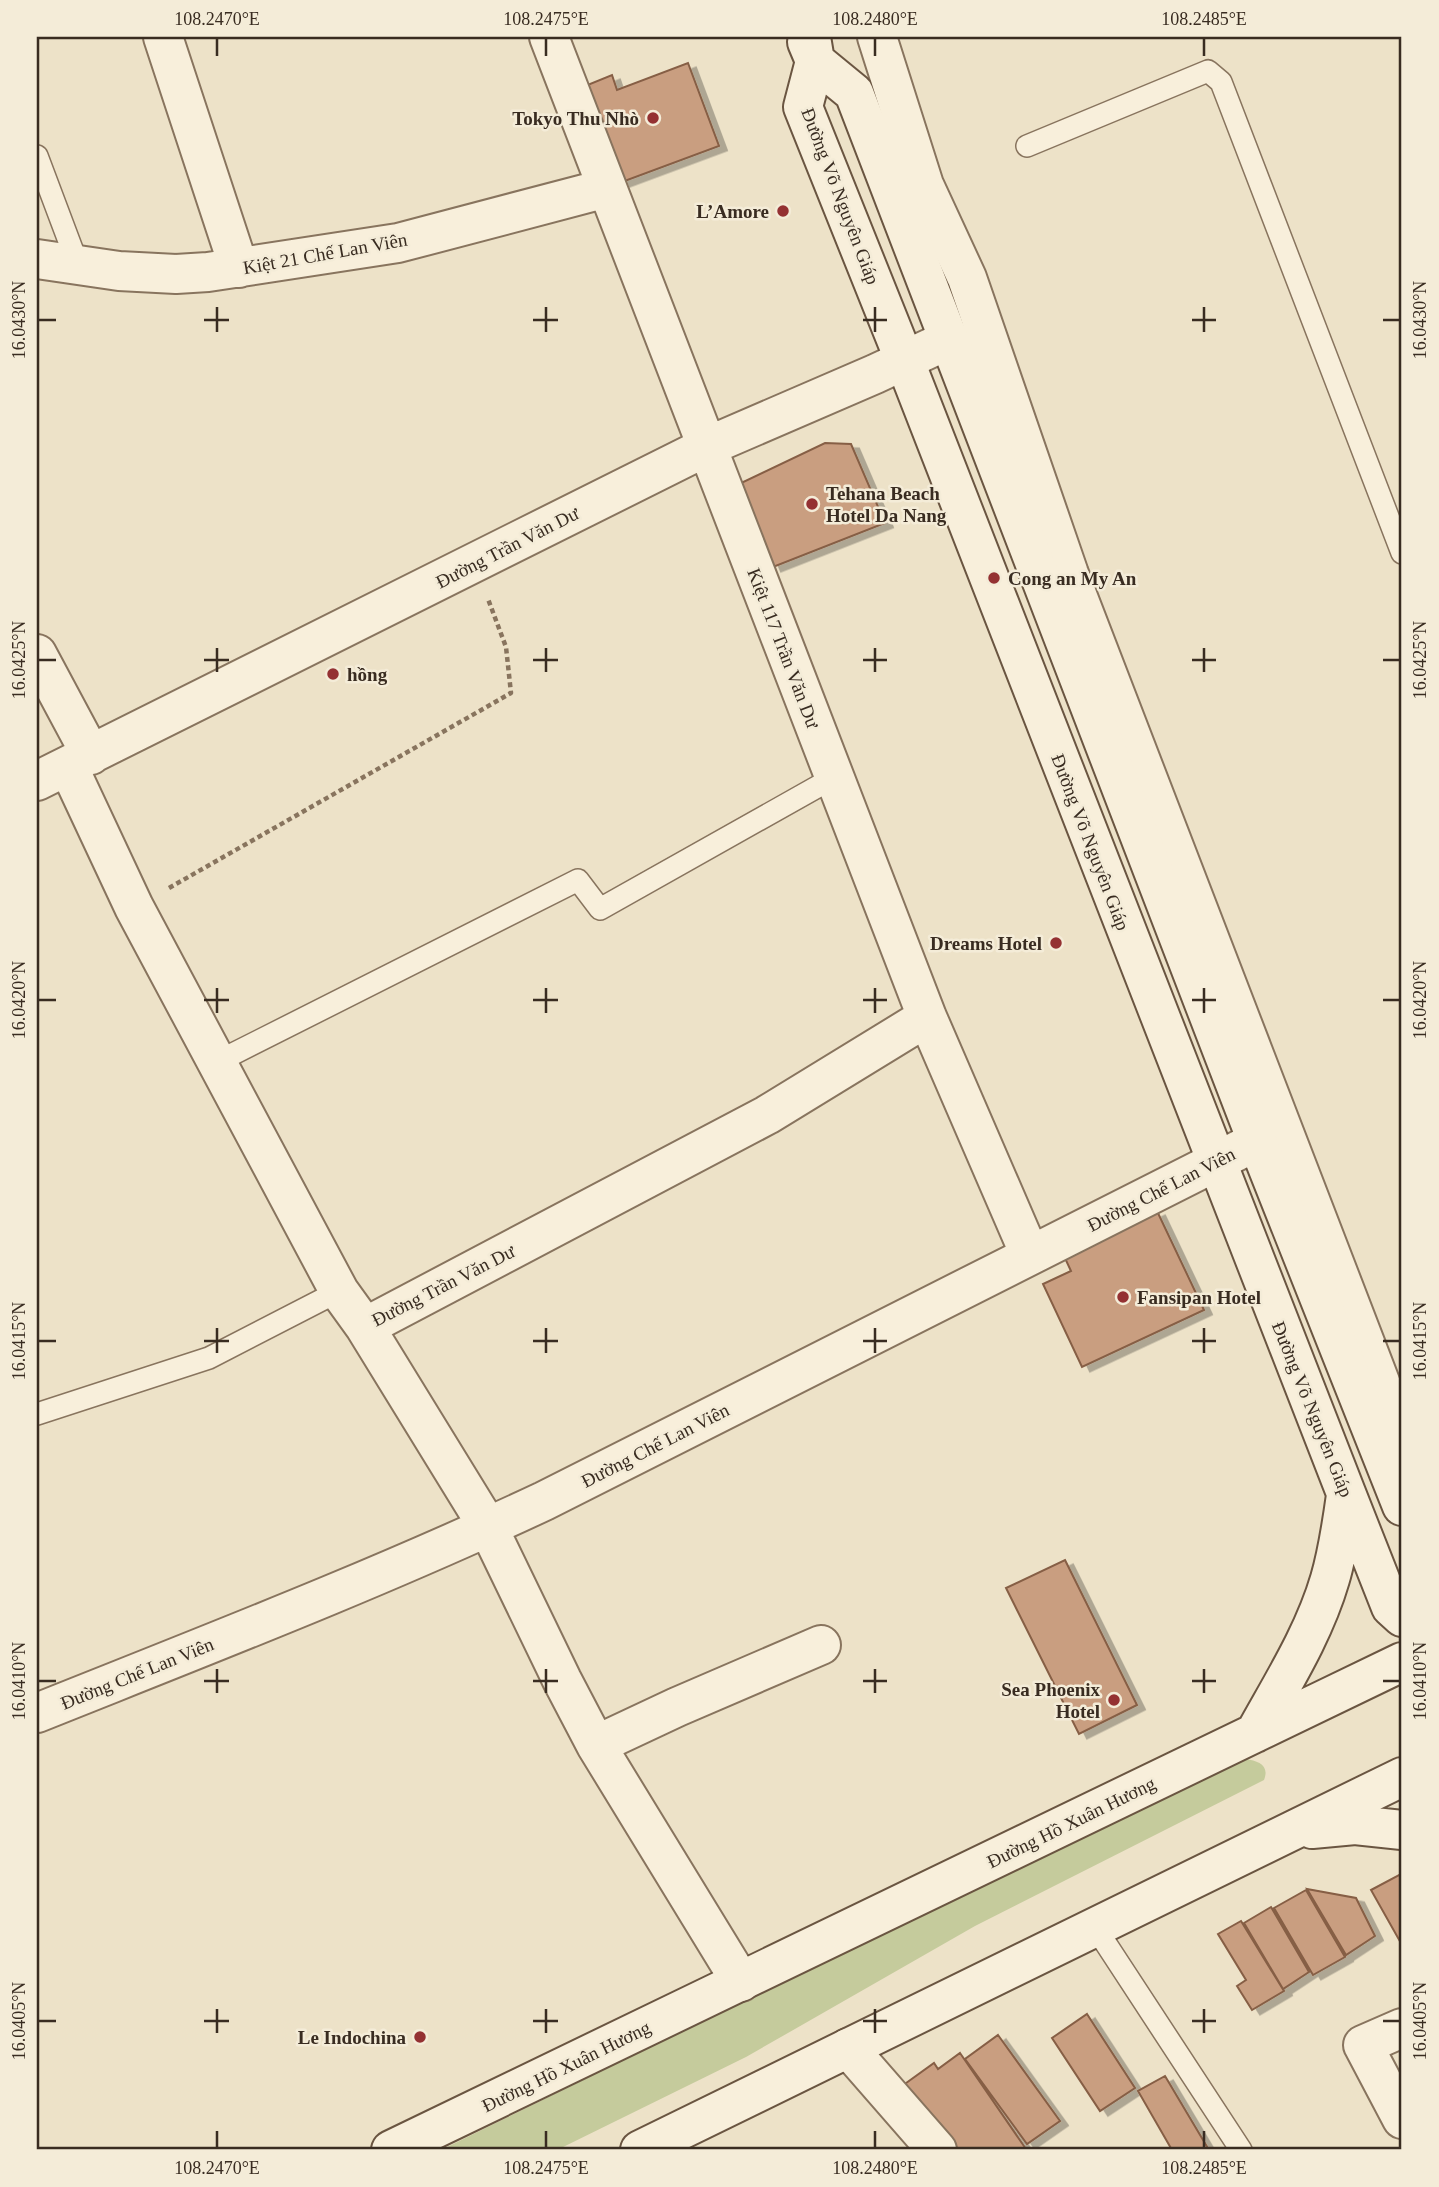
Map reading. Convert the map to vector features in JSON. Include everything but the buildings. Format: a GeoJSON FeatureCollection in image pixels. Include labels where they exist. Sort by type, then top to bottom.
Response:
{"type":"FeatureCollection","features":[{"type":"Feature","properties":{"kind":"street"},"geometry":{"type":"LineString","coordinates":[[163,37],[239,268]]}},
{"type":"Feature","properties":{"kind":"street","name":"Kiệt 117 Trần Văn Dư"},"geometry":{"type":"LineString","coordinates":[[549,37],[927,1017],[1030,1255]]}},
{"type":"Feature","properties":{"kind":"street"},"geometry":{"type":"LineString","coordinates":[[877,37],[924,185],[967,278],[1069,574],[1402,1439]]}},
{"type":"Feature","properties":{"kind":"street","name":"Đường Võ Nguyên Giáp"},"geometry":{"type":"LineString","coordinates":[[810,45],[854,93],[1257,1140],[1402,1506]]}},
{"type":"Feature","properties":{"kind":"street","name":"Đường Võ Nguyên Giáp"},"geometry":{"type":"LineString","coordinates":[[810,45],[803,107],[1391,1607],[1402,1617]]}},
{"type":"Feature","properties":{"kind":"street","name":"Kiệt 21 Chế Lan Viên"},"geometry":{"type":"LineString","coordinates":[[37,260],[119,271],[176,274],[239,268],[398,243],[607,188]]}},
{"type":"Feature","properties":{"kind":"street","name":"Đường Trần Văn Dư"},"geometry":{"type":"LineString","coordinates":[[927,1017],[767,1115],[365,1327],[339,1291],[134,907],[65,768],[706,447],[950,339]]}},
{"type":"Feature","properties":{"kind":"street"},"geometry":{"type":"LineString","coordinates":[[37,654],[65,768]]}},
{"type":"Feature","properties":{"kind":"street","name":"Đường Chế Lan Viên"},"geometry":{"type":"LineString","coordinates":[[37,1713],[299,1608],[544,1501],[1257,1140]]}},
{"type":"Feature","properties":{"kind":"street"},"geometry":{"type":"LineString","coordinates":[[365,1327],[488,1527],[596,1745],[741,1982]]}},
{"type":"Feature","properties":{"kind":"street"},"geometry":{"type":"LineString","coordinates":[[1255,1733],[1289,1673],[1330,1581],[1340,1538],[1346,1493]]}},
{"type":"Feature","properties":{"kind":"street"},"geometry":{"type":"LineString","coordinates":[[596,1745],[821,1645]]}},
{"type":"Feature","properties":{"kind":"street","name":"Đường Hồ Xuân Hương"},"geometry":{"type":"LineString","coordinates":[[391,2150],[1402,1662]]}},
{"type":"Feature","properties":{"kind":"street"},"geometry":{"type":"LineString","coordinates":[[640,2150],[1402,1777]]}},
{"type":"Feature","properties":{"kind":"street"},"geometry":{"type":"LineString","coordinates":[[1292,1831],[1354,1825],[1402,1830]]}},
{"type":"Feature","properties":{"kind":"street"},"geometry":{"type":"LineString","coordinates":[[1402,2028],[1363,2045],[1402,2119]]}},
{"type":"Feature","properties":{"kind":"street"},"geometry":{"type":"LineString","coordinates":[[848,2049],[937,2150]]}},
{"type":"Feature","properties":{"kind":"lane"},"geometry":{"type":"LineString","coordinates":[[1027,146],[1208,71],[1221,82],[1402,553]]}},
{"type":"Feature","properties":{"kind":"lane"},"geometry":{"type":"LineString","coordinates":[[37,156],[78,265]]}},
{"type":"Feature","properties":{"kind":"lane"},"geometry":{"type":"LineString","coordinates":[[217,1062],[578,880],[600,909],[833,778]]}},
{"type":"Feature","properties":{"kind":"lane"},"geometry":{"type":"LineString","coordinates":[[37,1414],[209,1358],[339,1291]]}},
{"type":"Feature","properties":{"kind":"lane"},"geometry":{"type":"LineString","coordinates":[[1095,1927],[1241,2150]]}},
{"type":"Feature","properties":{"kind":"path"},"geometry":{"type":"LineString","coordinates":[[134,907],[512,693],[506,647],[475,563]]}},
{"type":"Feature","properties":{"kind":"green space"},"geometry":{"type":"Polygon","coordinates":[[[1246,1759],[1264,1767],[1264,1780],[975,1926],[746,2057],[557,2150],[441,2150],[1104,1823],[1246,1759]]]}},
{"type":"Feature","properties":{"kind":"place","name":"Tokyo Thu Nhò"},"geometry":{"type":"Point","coordinates":[653,118]}},
{"type":"Feature","properties":{"kind":"place","name":"L’Amore"},"geometry":{"type":"Point","coordinates":[783,211]}},
{"type":"Feature","properties":{"kind":"place","name":"Tehana Beach Hotel Da Nang"},"geometry":{"type":"Point","coordinates":[812,504]}},
{"type":"Feature","properties":{"kind":"place","name":"Cong an My An"},"geometry":{"type":"Point","coordinates":[994,578]}},
{"type":"Feature","properties":{"kind":"place","name":"hồng"},"geometry":{"type":"Point","coordinates":[333,674]}},
{"type":"Feature","properties":{"kind":"place","name":"Dreams Hotel"},"geometry":{"type":"Point","coordinates":[1056,943]}},
{"type":"Feature","properties":{"kind":"place","name":"Fansipan Hotel"},"geometry":{"type":"Point","coordinates":[1123,1297]}},
{"type":"Feature","properties":{"kind":"place","name":"Sea Phoenix Hotel"},"geometry":{"type":"Point","coordinates":[1114,1700]}},
{"type":"Feature","properties":{"kind":"place","name":"Le Indochina"},"geometry":{"type":"Point","coordinates":[420,2037]}}]}
